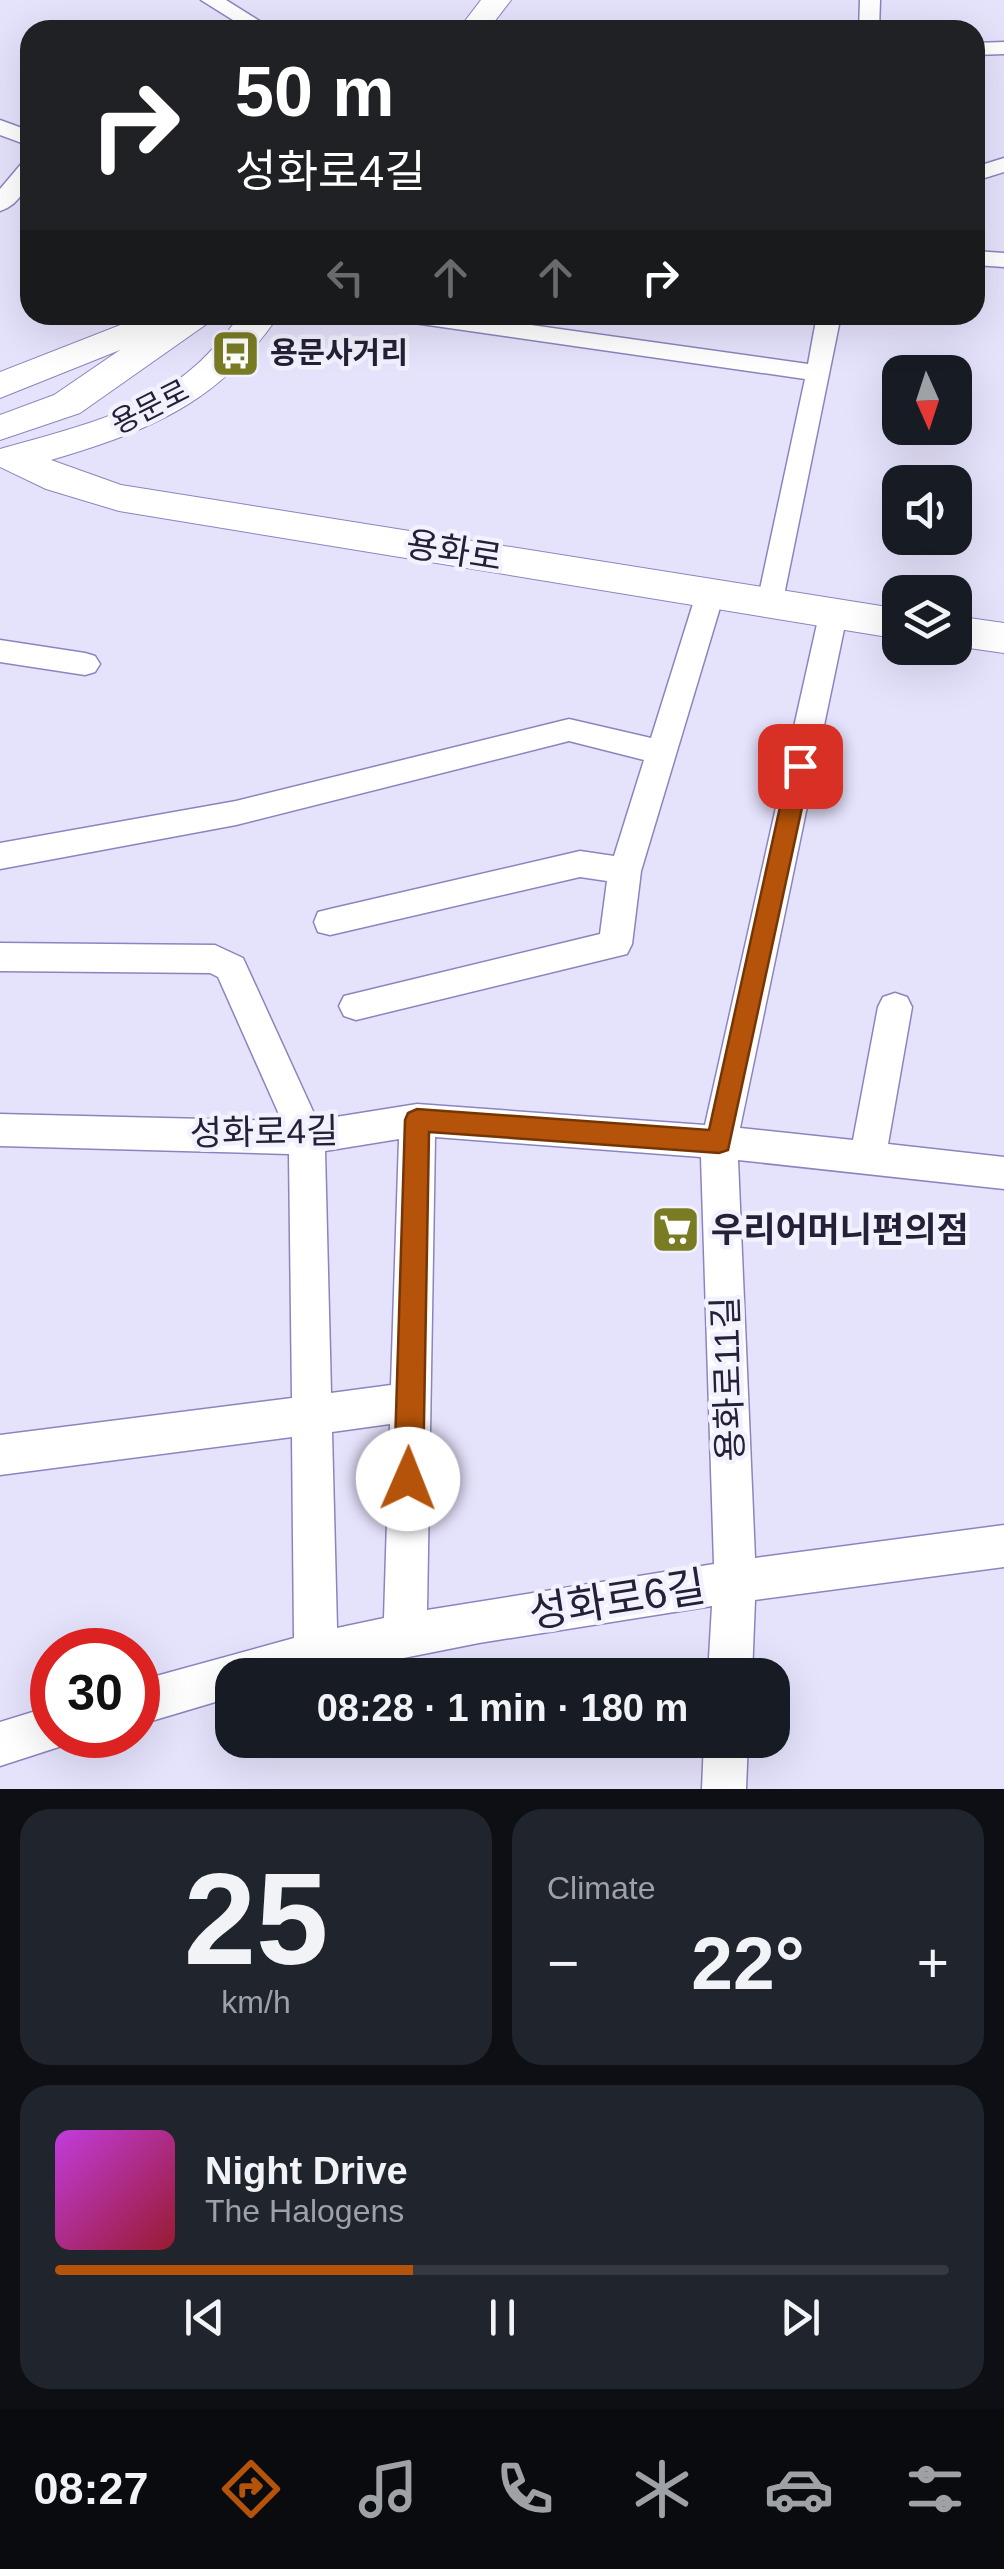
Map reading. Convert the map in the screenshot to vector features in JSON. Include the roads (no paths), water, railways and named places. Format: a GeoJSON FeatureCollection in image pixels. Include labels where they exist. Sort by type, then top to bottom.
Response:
{"type":"FeatureCollection","features":[{"type":"Feature","properties":{"kind":"main road"},"geometry":{"type":"LineString","coordinates":[[480,20],[496,0]]}},
{"type":"Feature","properties":{"kind":"main road"},"geometry":{"type":"LineString","coordinates":[[0,386],[75,358],[146,325]]}},
{"type":"Feature","properties":{"kind":"main road","name":"용문로"},"geometry":{"type":"LineString","coordinates":[[3,453],[181,325]]}},
{"type":"Feature","properties":{"kind":"main road","name":"용문로"},"geometry":{"type":"LineString","coordinates":[[3,453],[91,416],[165,367],[218,325]]}},
{"type":"Feature","properties":{"kind":"main road","name":"용문로"},"geometry":{"type":"LineString","coordinates":[[3,453],[118,427],[166,404],[200,381],[252,325]]}},
{"type":"Feature","properties":{"kind":"main road"},"geometry":{"type":"LineString","coordinates":[[126,366],[131,376],[165,367]]}},
{"type":"Feature","properties":{"kind":"main road","name":"용화로"},"geometry":{"type":"LineString","coordinates":[[3,453],[60,480],[118,498],[882,622]]}},
{"type":"Feature","properties":{"kind":"main road"},"geometry":{"type":"LineString","coordinates":[[972,633],[1004,638]]}},
{"type":"Feature","properties":{"kind":"street"},"geometry":{"type":"LineString","coordinates":[[211,0],[246,20]]}},
{"type":"Feature","properties":{"kind":"street"},"geometry":{"type":"LineString","coordinates":[[0,204],[20,180]]}},
{"type":"Feature","properties":{"kind":"street"},"geometry":{"type":"LineString","coordinates":[[479,325],[819,373]]}},
{"type":"Feature","properties":{"kind":"street"},"geometry":{"type":"LineString","coordinates":[[771,603],[828,325]]}},
{"type":"Feature","properties":{"kind":"street"},"geometry":{"type":"LineString","coordinates":[[356,1006],[615,944],[625,871],[711,591]]}},
{"type":"Feature","properties":{"kind":"street","name":"용화로11길"},"geometry":{"type":"LineString","coordinates":[[731,1658],[735,1580],[719,1142],[832,615]]}},
{"type":"Feature","properties":{"kind":"street"},"geometry":{"type":"LineString","coordinates":[[0,650],[85,664]]}},
{"type":"Feature","properties":{"kind":"street"},"geometry":{"type":"LineString","coordinates":[[0,856],[236,813],[570,730],[660,752]]}},
{"type":"Feature","properties":{"kind":"street"},"geometry":{"type":"LineString","coordinates":[[330,922],[580,864],[625,871]]}},
{"type":"Feature","properties":{"kind":"street"},"geometry":{"type":"LineString","coordinates":[[0,957],[215,959],[231,968],[307,1138],[316,1652]]}},
{"type":"Feature","properties":{"kind":"street"},"geometry":{"type":"LineString","coordinates":[[867,1160],[895,1007]]}},
{"type":"Feature","properties":{"kind":"street"},"geometry":{"type":"LineString","coordinates":[[405,1633],[417,1120]]}},
{"type":"Feature","properties":{"kind":"street","name":"성화로4길"},"geometry":{"type":"LineString","coordinates":[[0,1130],[307,1138],[417,1120],[719,1142],[1004,1173]]}},
{"type":"Feature","properties":{"kind":"street"},"geometry":{"type":"LineString","coordinates":[[0,1455],[410,1402]]}},
{"type":"Feature","properties":{"kind":"street","name":"성화로6길"},"geometry":{"type":"LineString","coordinates":[[295,1658],[405,1633],[735,1580],[1004,1546]]}},
{"type":"Feature","properties":{"kind":"street","name":"성화로6길"},"geometry":{"type":"LineString","coordinates":[[160,1697],[215,1681]]}},
{"type":"Feature","properties":{"kind":"street"},"geometry":{"type":"LineString","coordinates":[[0,1744],[30,1735]]}},
{"type":"Feature","properties":{"kind":"street"},"geometry":{"type":"LineString","coordinates":[[724,1789],[725,1758]]}},
{"type":"Feature","properties":{"kind":"place","name":"용문사거리"},"geometry":{"type":"Point","coordinates":[235,353]}},
{"type":"Feature","properties":{"kind":"place","name":"우리어머니편의점"},"geometry":{"type":"Point","coordinates":[676,1230]}}]}
